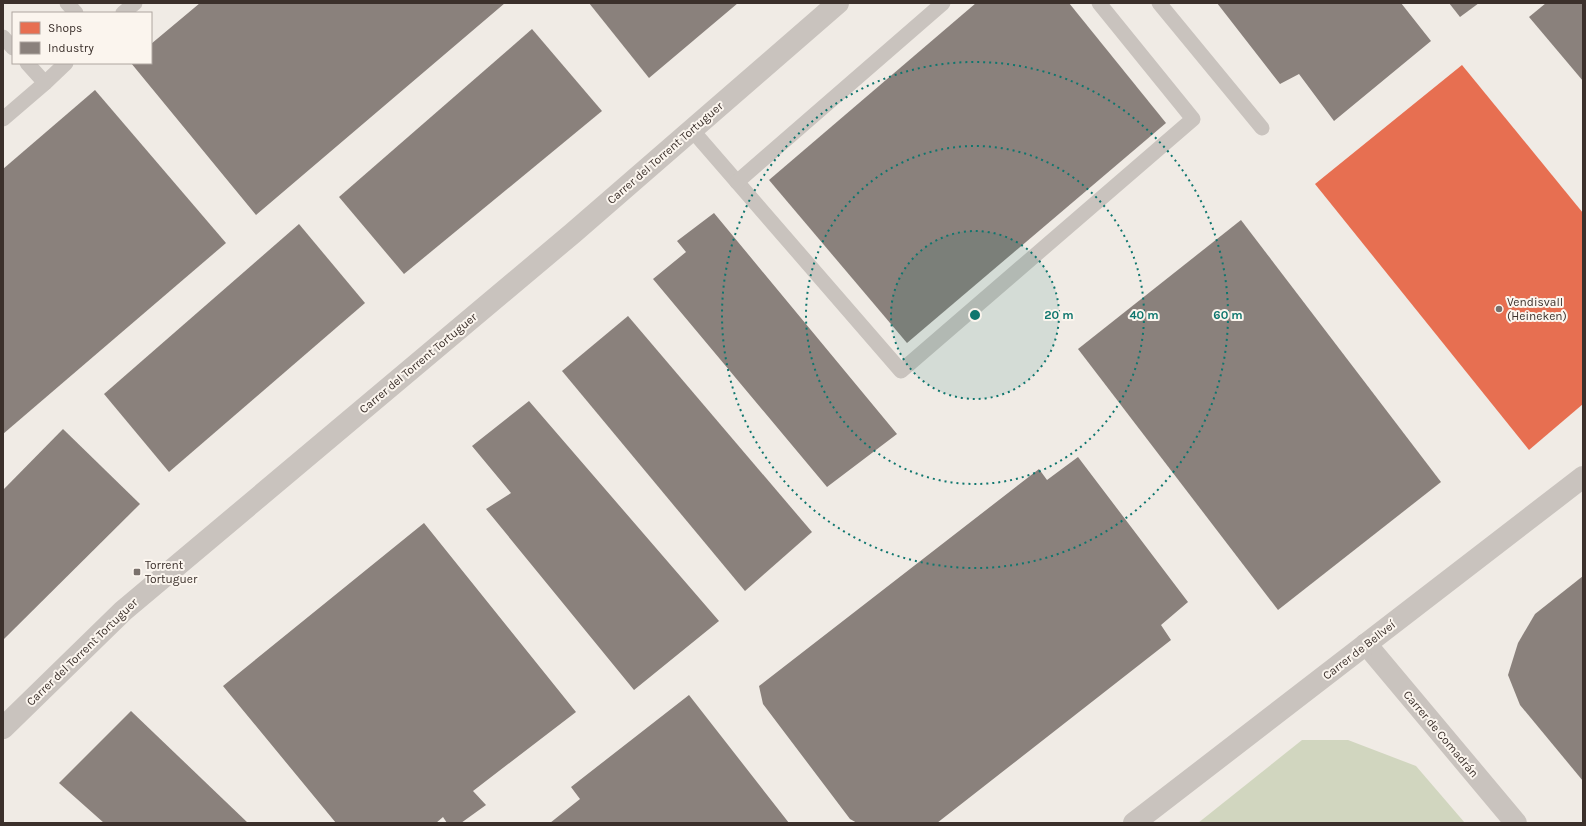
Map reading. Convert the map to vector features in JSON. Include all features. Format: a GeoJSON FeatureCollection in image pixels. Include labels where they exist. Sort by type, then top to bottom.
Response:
{"type":"FeatureCollection","features":[{"type":"Feature","properties":{"kind":"street","name":"Carrer del Torrent Tortuguer"},"geometry":{"type":"LineString","coordinates":[[3,728],[123,611],[573,233],[838,3]]}},
{"type":"Feature","properties":{"kind":"street","name":"Carrer de Bellveí"},"geometry":{"type":"LineString","coordinates":[[1134,823],[1583,477]]}},
{"type":"Feature","properties":{"kind":"street","name":"Carrer de Comadrán"},"geometry":{"type":"LineString","coordinates":[[1366,644],[1516,823]]}},
{"type":"Feature","properties":{"kind":"lane"},"geometry":{"type":"LineString","coordinates":[[67,3],[75,12]]}},
{"type":"Feature","properties":{"kind":"lane"},"geometry":{"type":"LineString","coordinates":[[124,12],[135,3]]}},
{"type":"Feature","properties":{"kind":"lane"},"geometry":{"type":"LineString","coordinates":[[737,182],[943,3]]}},
{"type":"Feature","properties":{"kind":"lane"},"geometry":{"type":"LineString","coordinates":[[692,130],[902,371],[1193,119],[1099,3]]}},
{"type":"Feature","properties":{"kind":"lane"},"geometry":{"type":"LineString","coordinates":[[1159,3],[1262,128]]}},
{"type":"Feature","properties":{"kind":"lane"},"geometry":{"type":"LineString","coordinates":[[3,37],[12,47]]}},
{"type":"Feature","properties":{"kind":"lane"},"geometry":{"type":"LineString","coordinates":[[28,64],[45,82]]}},
{"type":"Feature","properties":{"kind":"lane"},"geometry":{"type":"LineString","coordinates":[[3,119],[65,64]]}},
{"type":"Feature","properties":{"kind":"green space"},"geometry":{"type":"Polygon","coordinates":[[[1302,740],[1348,740],[1416,766],[1465,823],[1198,823],[1302,740]]]}},
{"type":"Feature","properties":{"kind":"building: Shops","name":"Vendisvall (Heineken)"},"geometry":{"type":"Polygon","coordinates":[[[1462,65],[1583,213],[1583,404],[1529,450],[1315,184],[1462,65]]]}},
{"type":"Feature","properties":{"kind":"building: Industry"},"geometry":{"type":"Polygon","coordinates":[[[200,3],[505,3],[256,215],[132,64],[152,64],[152,43],[200,3]]]}},
{"type":"Feature","properties":{"kind":"building: Industry"},"geometry":{"type":"Polygon","coordinates":[[[589,3],[738,3],[649,78],[589,3]]]}},
{"type":"Feature","properties":{"kind":"building: Industry"},"geometry":{"type":"Polygon","coordinates":[[[976,3],[1069,3],[1166,123],[907,343],[769,180],[976,3]]]}},
{"type":"Feature","properties":{"kind":"building: Industry"},"geometry":{"type":"Polygon","coordinates":[[[1217,3],[1401,3],[1431,41],[1334,121],[1299,74],[1280,84],[1217,3]]]}},
{"type":"Feature","properties":{"kind":"building: Industry"},"geometry":{"type":"Polygon","coordinates":[[[1449,3],[1479,3],[1460,17],[1449,3]]]}},
{"type":"Feature","properties":{"kind":"building: Industry"},"geometry":{"type":"Polygon","coordinates":[[[1546,3],[1583,3],[1583,81],[1529,17],[1546,3]]]}},
{"type":"Feature","properties":{"kind":"building: Industry"},"geometry":{"type":"Polygon","coordinates":[[[532,29],[602,111],[404,274],[339,197],[532,29]]]}},
{"type":"Feature","properties":{"kind":"building: Industry"},"geometry":{"type":"Polygon","coordinates":[[[95,90],[226,243],[3,434],[3,169],[95,90]]]}},
{"type":"Feature","properties":{"kind":"building: Industry"},"geometry":{"type":"Polygon","coordinates":[[[714,213],[897,434],[827,487],[653,279],[686,252],[677,241],[714,213]]]}},
{"type":"Feature","properties":{"kind":"building: Industry"},"geometry":{"type":"Polygon","coordinates":[[[1241,220],[1441,482],[1278,610],[1078,349],[1241,220]]]}},
{"type":"Feature","properties":{"kind":"building: Industry"},"geometry":{"type":"Polygon","coordinates":[[[299,224],[365,303],[169,472],[104,394],[299,224]]]}},
{"type":"Feature","properties":{"kind":"building: Industry"},"geometry":{"type":"Polygon","coordinates":[[[628,316],[812,532],[745,591],[562,371],[628,316]]]}},
{"type":"Feature","properties":{"kind":"building: Industry"},"geometry":{"type":"Polygon","coordinates":[[[529,401],[719,621],[634,690],[486,509],[511,493],[472,446],[529,401]]]}},
{"type":"Feature","properties":{"kind":"building: Industry"},"geometry":{"type":"Polygon","coordinates":[[[63,429],[140,504],[3,640],[3,490],[63,429]]]}},
{"type":"Feature","properties":{"kind":"building: Industry"},"geometry":{"type":"Polygon","coordinates":[[[1078,457],[1188,602],[1161,625],[1171,640],[937,823],[857,823],[850,819],[763,704],[759,686],[1039,469],[1047,480],[1078,457]]]}},
{"type":"Feature","properties":{"kind":"building: Industry"},"geometry":{"type":"Polygon","coordinates":[[[424,523],[576,712],[473,791],[486,805],[461,823],[447,823],[443,817],[436,823],[336,823],[223,686],[424,523]]]}},
{"type":"Feature","properties":{"kind":"building: Industry"},"geometry":{"type":"Polygon","coordinates":[[[1583,576],[1583,781],[1520,705],[1508,675],[1518,643],[1535,614],[1583,576]]]}},
{"type":"Feature","properties":{"kind":"building: Industry"},"geometry":{"type":"Polygon","coordinates":[[[689,695],[789,823],[550,823],[580,799],[571,787],[689,695]]]}},
{"type":"Feature","properties":{"kind":"building: Industry"},"geometry":{"type":"Polygon","coordinates":[[[131,711],[248,823],[104,823],[59,783],[131,711]]]}},
{"type":"Feature","properties":{"kind":"place","name":"Vendisvall (Heineken)"},"geometry":{"type":"Point","coordinates":[1499,309]}},
{"type":"Feature","properties":{"kind":"place","name":"Torrent Tortuguer"},"geometry":{"type":"Point","coordinates":[137,572]}}]}
